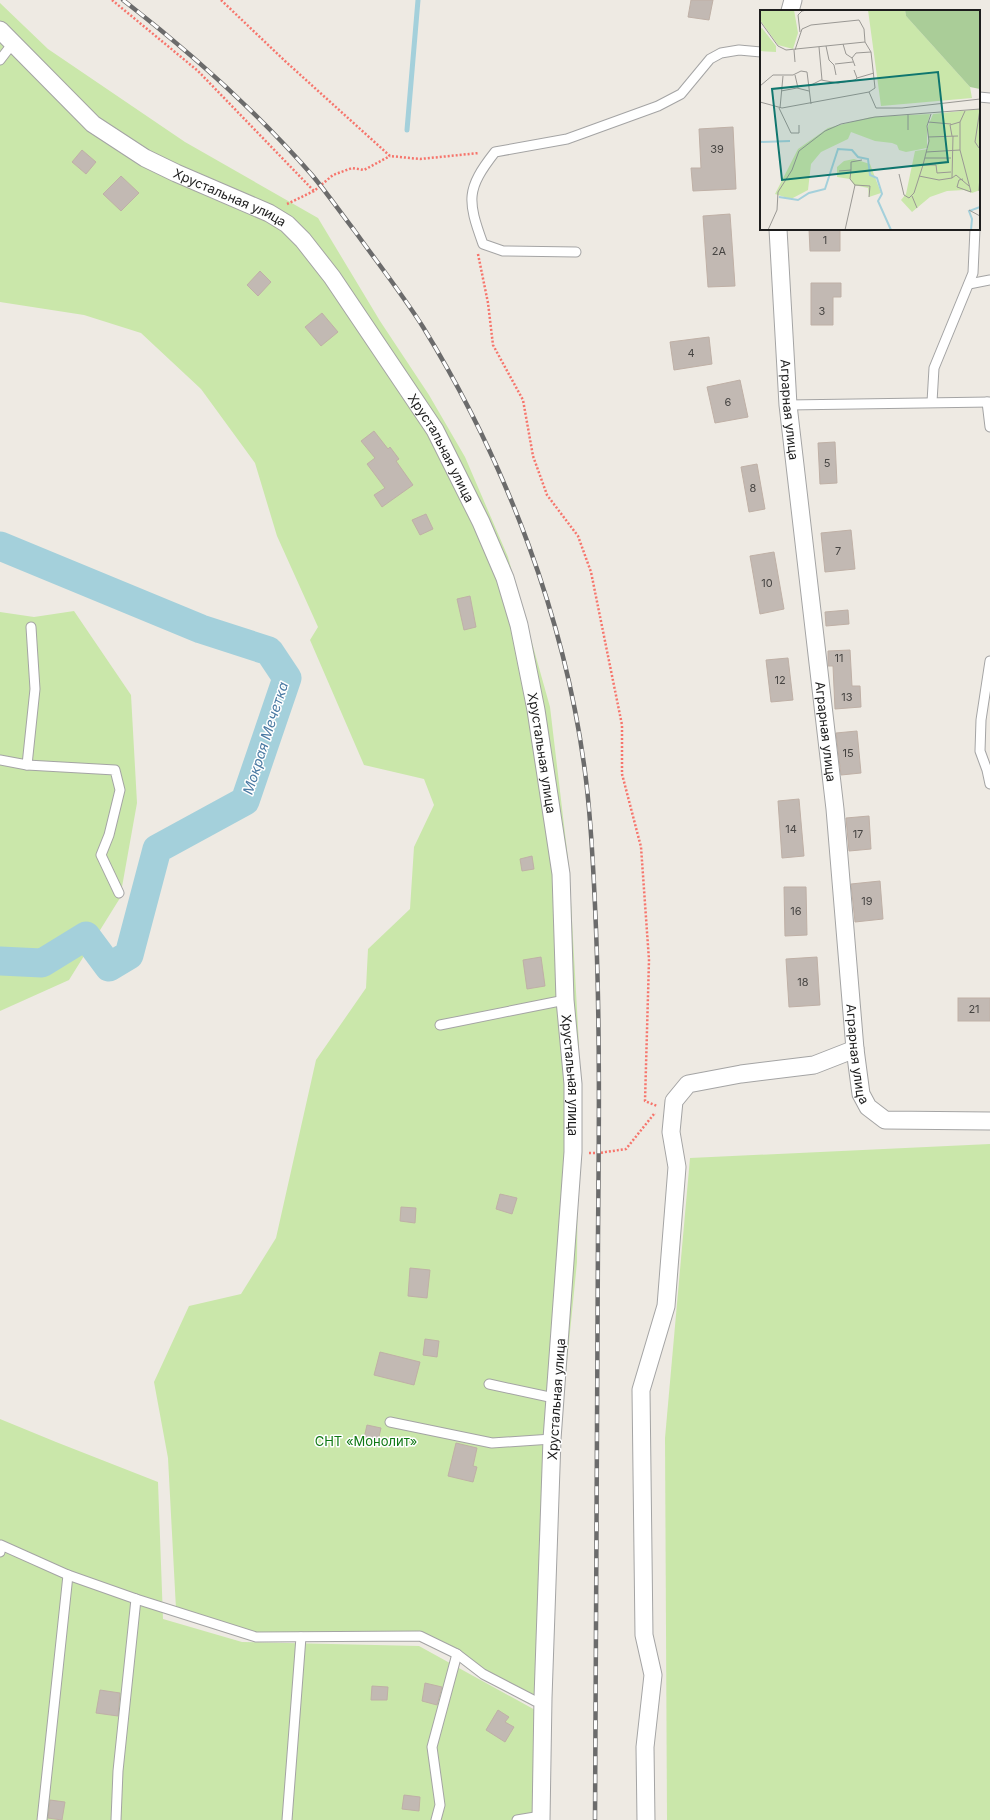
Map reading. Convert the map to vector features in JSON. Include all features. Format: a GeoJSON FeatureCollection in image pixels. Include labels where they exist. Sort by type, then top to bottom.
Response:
{"type":"FeatureCollection","features":[{"type":"Feature","properties":{"kind":"street"},"geometry":{"type":"LineString","coordinates":[[790,10],[793,0]]}},
{"type":"Feature","properties":{"kind":"street","name":"Хрустальная улица"},"geometry":{"type":"LineString","coordinates":[[0,30],[93,124],[151,161],[176,174],[269,213],[287,224],[303,240],[332,277],[435,430],[481,522],[505,578],[519,625],[536,710],[561,874],[565,1000],[573,1084],[572,1152],[563,1301],[554,1398],[552,1439],[543,1698],[541,1818]]}},
{"type":"Feature","properties":{"kind":"street","name":"Аграрная улица"},"geometry":{"type":"LineString","coordinates":[[778,230],[788,405],[835,809],[855,1049],[861,1094],[868,1107],[885,1120],[990,1121]]}},
{"type":"Feature","properties":{"kind":"street"},"geometry":{"type":"LineString","coordinates":[[646,1820],[645,1747],[653,1675],[644,1635],[641,1390],[666,1306],[677,1167],[671,1132],[674,1101],[688,1084],[741,1074],[814,1065],[855,1049]]}},
{"type":"Feature","properties":{"kind":"lane"},"geometry":{"type":"LineString","coordinates":[[0,60],[13,43]]}},
{"type":"Feature","properties":{"kind":"lane"},"geometry":{"type":"LineString","coordinates":[[576,252],[503,251],[483,244],[474,218],[471,194],[481,170],[495,152],[567,139],[658,106],[681,94],[710,59],[720,53],[738,50],[760,52]]}},
{"type":"Feature","properties":{"kind":"lane"},"geometry":{"type":"LineString","coordinates":[[980,97],[990,98]]}},
{"type":"Feature","properties":{"kind":"lane"},"geometry":{"type":"LineString","coordinates":[[932,402],[934,368],[973,273],[975,230]]}},
{"type":"Feature","properties":{"kind":"lane"},"geometry":{"type":"LineString","coordinates":[[969,284],[990,280]]}},
{"type":"Feature","properties":{"kind":"lane"},"geometry":{"type":"LineString","coordinates":[[788,405],[988,402],[990,427]]}},
{"type":"Feature","properties":{"kind":"lane"},"geometry":{"type":"LineString","coordinates":[[27,765],[35,689],[31,627]]}},
{"type":"Feature","properties":{"kind":"lane"},"geometry":{"type":"LineString","coordinates":[[990,661],[981,720],[980,751],[990,784]]}},
{"type":"Feature","properties":{"kind":"lane"},"geometry":{"type":"LineString","coordinates":[[0,760],[27,765],[115,770],[120,790],[110,835],[101,855],[119,893]]}},
{"type":"Feature","properties":{"kind":"lane"},"geometry":{"type":"LineString","coordinates":[[440,1025],[565,1000]]}},
{"type":"Feature","properties":{"kind":"lane"},"geometry":{"type":"LineString","coordinates":[[489,1384],[554,1398]]}},
{"type":"Feature","properties":{"kind":"lane"},"geometry":{"type":"LineString","coordinates":[[390,1422],[492,1443],[552,1439]]}},
{"type":"Feature","properties":{"kind":"lane"},"geometry":{"type":"LineString","coordinates":[[0,1548],[68,1575],[136,1599],[256,1637],[420,1636],[457,1654],[483,1674],[529,1698],[535,1701],[543,1698]]}},
{"type":"Feature","properties":{"kind":"lane"},"geometry":{"type":"LineString","coordinates":[[42,1820],[68,1575]]}},
{"type":"Feature","properties":{"kind":"lane"},"geometry":{"type":"LineString","coordinates":[[116,1820],[118,1772],[136,1599]]}},
{"type":"Feature","properties":{"kind":"lane"},"geometry":{"type":"LineString","coordinates":[[287,1820],[301,1637]]}},
{"type":"Feature","properties":{"kind":"lane"},"geometry":{"type":"LineString","coordinates":[[436,1820],[440,1805],[432,1747],[457,1654]]}},
{"type":"Feature","properties":{"kind":"lane"},"geometry":{"type":"LineString","coordinates":[[517,1820],[541,1818]]}},
{"type":"Feature","properties":{"kind":"path"},"geometry":{"type":"LineString","coordinates":[[112,0],[198,71],[314,191]]}},
{"type":"Feature","properties":{"kind":"path"},"geometry":{"type":"LineString","coordinates":[[221,0],[285,61],[390,156]]}},
{"type":"Feature","properties":{"kind":"path"},"geometry":{"type":"LineString","coordinates":[[269,213],[314,191],[333,175],[352,168],[364,170],[390,156],[420,159],[495,152]]}},
{"type":"Feature","properties":{"kind":"path"},"geometry":{"type":"LineString","coordinates":[[477,249],[488,304],[493,345],[523,400],[533,456],[547,495],[578,536],[591,572],[622,725],[622,774],[641,847],[649,960],[645,1101],[673,1113]]}},
{"type":"Feature","properties":{"kind":"path"},"geometry":{"type":"LineString","coordinates":[[572,1152],[599,1154],[626,1150],[654,1114],[673,1113]]}},
{"type":"Feature","properties":{"kind":"green space","name":"СНТ «Монолит»"},"geometry":{"type":"Polygon","coordinates":[[[0,3],[48,49],[185,142],[318,218],[380,321],[429,395],[465,457],[508,557],[550,707],[569,867],[579,1045],[577,1262],[560,1432],[547,1687],[532,1697],[422,1633],[259,1634],[176,1609],[168,1458],[154,1382],[189,1306],[241,1294],[276,1238],[316,1060],[366,988],[368,949],[410,909],[414,847],[434,805],[424,779],[364,765],[310,640],[318,627],[277,536],[255,463],[201,389],[141,333],[84,315],[0,302],[0,3]]]}},
{"type":"Feature","properties":{"kind":"green space"},"geometry":{"type":"Polygon","coordinates":[[[74,611],[131,695],[137,803],[120,898],[69,980],[0,1011],[0,612],[34,617],[74,611]]]}},
{"type":"Feature","properties":{"kind":"green space"},"geometry":{"type":"Polygon","coordinates":[[[990,1144],[990,1820],[667,1820],[665,1438],[690,1158],[990,1144]]]}},
{"type":"Feature","properties":{"kind":"green space"},"geometry":{"type":"Polygon","coordinates":[[[0,1419],[158,1482],[163,1619],[242,1642],[419,1646],[537,1711],[536,1820],[0,1820],[0,1419]]]}},
{"type":"Feature","properties":{"kind":"building"},"geometry":{"type":"Polygon","coordinates":[[[691,0],[713,0],[709,20],[688,17],[691,0]]]}},
{"type":"Feature","properties":{"kind":"building"},"geometry":{"type":"Polygon","coordinates":[[[733,127],[736,189],[693,191],[691,168],[701,168],[699,129],[733,127]]]}},
{"type":"Feature","properties":{"kind":"building"},"geometry":{"type":"Polygon","coordinates":[[[82,150],[96,162],[86,174],[72,162],[82,150]]]}},
{"type":"Feature","properties":{"kind":"building"},"geometry":{"type":"Polygon","coordinates":[[[121,176],[139,193],[121,211],[103,194],[121,176]]]}},
{"type":"Feature","properties":{"kind":"building"},"geometry":{"type":"Polygon","coordinates":[[[730,214],[735,286],[708,287],[703,216],[730,214]]]}},
{"type":"Feature","properties":{"kind":"building"},"geometry":{"type":"Polygon","coordinates":[[[809,230],[840,230],[840,251],[810,251],[809,230]]]}},
{"type":"Feature","properties":{"kind":"building"},"geometry":{"type":"Polygon","coordinates":[[[260,271],[271,282],[258,296],[247,285],[260,271]]]}},
{"type":"Feature","properties":{"kind":"building"},"geometry":{"type":"Polygon","coordinates":[[[811,283],[841,283],[841,297],[833,297],[833,325],[811,325],[811,283]]]}},
{"type":"Feature","properties":{"kind":"building"},"geometry":{"type":"Polygon","coordinates":[[[322,313],[338,332],[321,346],[305,327],[322,313]]]}},
{"type":"Feature","properties":{"kind":"building"},"geometry":{"type":"Polygon","coordinates":[[[709,337],[712,364],[674,370],[670,342],[709,337]]]}},
{"type":"Feature","properties":{"kind":"building"},"geometry":{"type":"Polygon","coordinates":[[[740,380],[748,417],[715,423],[707,387],[740,380]]]}},
{"type":"Feature","properties":{"kind":"building"},"geometry":{"type":"Polygon","coordinates":[[[374,431],[388,449],[390,447],[399,459],[396,461],[413,485],[382,507],[374,495],[385,488],[367,464],[375,458],[361,441],[374,431]]]}},
{"type":"Feature","properties":{"kind":"building"},"geometry":{"type":"Polygon","coordinates":[[[835,442],[837,483],[820,484],[818,443],[835,442]]]}},
{"type":"Feature","properties":{"kind":"building"},"geometry":{"type":"Polygon","coordinates":[[[757,464],[765,509],[749,512],[741,467],[757,464]]]}},
{"type":"Feature","properties":{"kind":"building"},"geometry":{"type":"Polygon","coordinates":[[[426,514],[433,529],[420,535],[412,520],[426,514]]]}},
{"type":"Feature","properties":{"kind":"building"},"geometry":{"type":"Polygon","coordinates":[[[851,530],[855,569],[825,572],[821,533],[851,530]]]}},
{"type":"Feature","properties":{"kind":"building"},"geometry":{"type":"Polygon","coordinates":[[[774,552],[784,609],[760,614],[750,556],[774,552]]]}},
{"type":"Feature","properties":{"kind":"building"},"geometry":{"type":"Polygon","coordinates":[[[470,596],[476,627],[464,630],[457,599],[470,596]]]}},
{"type":"Feature","properties":{"kind":"building"},"geometry":{"type":"Polygon","coordinates":[[[848,610],[849,624],[826,626],[825,612],[848,610]]]}},
{"type":"Feature","properties":{"kind":"building"},"geometry":{"type":"Polygon","coordinates":[[[850,650],[852,686],[860,686],[861,707],[835,709],[833,666],[828,666],[828,651],[850,650]]]}},
{"type":"Feature","properties":{"kind":"building"},"geometry":{"type":"Polygon","coordinates":[[[788,658],[793,700],[771,702],[766,660],[788,658]]]}},
{"type":"Feature","properties":{"kind":"building"},"geometry":{"type":"Polygon","coordinates":[[[857,731],[861,773],[841,775],[836,733],[857,731]]]}},
{"type":"Feature","properties":{"kind":"building"},"geometry":{"type":"Polygon","coordinates":[[[799,799],[804,856],[782,858],[778,801],[799,799]]]}},
{"type":"Feature","properties":{"kind":"building"},"geometry":{"type":"Polygon","coordinates":[[[869,816],[871,849],[849,851],[846,818],[869,816]]]}},
{"type":"Feature","properties":{"kind":"building"},"geometry":{"type":"Polygon","coordinates":[[[532,856],[534,869],[522,871],[520,859],[532,856]]]}},
{"type":"Feature","properties":{"kind":"building"},"geometry":{"type":"Polygon","coordinates":[[[880,881],[883,919],[855,922],[851,884],[880,881]]]}},
{"type":"Feature","properties":{"kind":"building"},"geometry":{"type":"Polygon","coordinates":[[[784,887],[806,887],[807,935],[785,936],[784,887]]]}},
{"type":"Feature","properties":{"kind":"building"},"geometry":{"type":"Polygon","coordinates":[[[541,957],[545,986],[527,989],[523,960],[541,957]]]}},
{"type":"Feature","properties":{"kind":"building"},"geometry":{"type":"Polygon","coordinates":[[[817,957],[820,1005],[789,1007],[786,959],[817,957]]]}},
{"type":"Feature","properties":{"kind":"building"},"geometry":{"type":"Polygon","coordinates":[[[958,998],[990,998],[990,1021],[958,1021],[958,998]]]}},
{"type":"Feature","properties":{"kind":"building"},"geometry":{"type":"Polygon","coordinates":[[[500,1194],[517,1198],[512,1214],[496,1209],[500,1194]]]}},
{"type":"Feature","properties":{"kind":"building"},"geometry":{"type":"Polygon","coordinates":[[[401,1207],[416,1208],[415,1223],[400,1221],[401,1207]]]}},
{"type":"Feature","properties":{"kind":"building"},"geometry":{"type":"Polygon","coordinates":[[[410,1268],[430,1270],[427,1298],[408,1296],[410,1268]]]}},
{"type":"Feature","properties":{"kind":"building"},"geometry":{"type":"Polygon","coordinates":[[[425,1339],[439,1341],[437,1357],[423,1355],[425,1339]]]}},
{"type":"Feature","properties":{"kind":"building"},"geometry":{"type":"Polygon","coordinates":[[[380,1352],[420,1362],[414,1385],[374,1375],[380,1352]]]}},
{"type":"Feature","properties":{"kind":"building"},"geometry":{"type":"Polygon","coordinates":[[[367,1425],[381,1428],[378,1441],[364,1438],[367,1425]]]}},
{"type":"Feature","properties":{"kind":"building"},"geometry":{"type":"Polygon","coordinates":[[[456,1443],[477,1448],[473,1466],[477,1467],[473,1482],[448,1476],[456,1443]]]}},
{"type":"Feature","properties":{"kind":"building"},"geometry":{"type":"Polygon","coordinates":[[[425,1683],[442,1687],[437,1705],[422,1701],[425,1683]]]}},
{"type":"Feature","properties":{"kind":"building"},"geometry":{"type":"Polygon","coordinates":[[[372,1686],[388,1687],[387,1700],[371,1700],[372,1686]]]}},
{"type":"Feature","properties":{"kind":"building"},"geometry":{"type":"Polygon","coordinates":[[[100,1690],[120,1693],[118,1716],[96,1713],[100,1690]]]}},
{"type":"Feature","properties":{"kind":"building"},"geometry":{"type":"Polygon","coordinates":[[[498,1710],[509,1717],[505,1722],[514,1727],[505,1742],[486,1730],[498,1710]]]}},
{"type":"Feature","properties":{"kind":"building"},"geometry":{"type":"Polygon","coordinates":[[[404,1795],[420,1797],[419,1811],[402,1809],[404,1795]]]}},
{"type":"Feature","properties":{"kind":"building"},"geometry":{"type":"Polygon","coordinates":[[[50,1800],[65,1802],[62,1820],[48,1818],[50,1800]]]}},
{"type":"Feature","properties":{"kind":"waterway"},"geometry":{"type":"LineString","coordinates":[[407,130],[418,0]]}},
{"type":"Feature","properties":{"kind":"waterway","name":"Мокрая Мечетка"},"geometry":{"type":"LineString","coordinates":[[0,546],[201,629],[269,651],[287,678],[245,801],[157,849],[129,955],[109,967],[86,936],[42,963],[0,961]]}},
{"type":"Feature","properties":{"kind":"railway"},"geometry":{"type":"LineString","coordinates":[[123,0],[173,40],[222,83],[291,151],[328,196],[389,278],[423,327],[453,379],[481,433],[506,488],[548,603],[564,662],[577,721],[588,798],[594,873],[597,967],[599,1120],[595,1820]]}}]}
